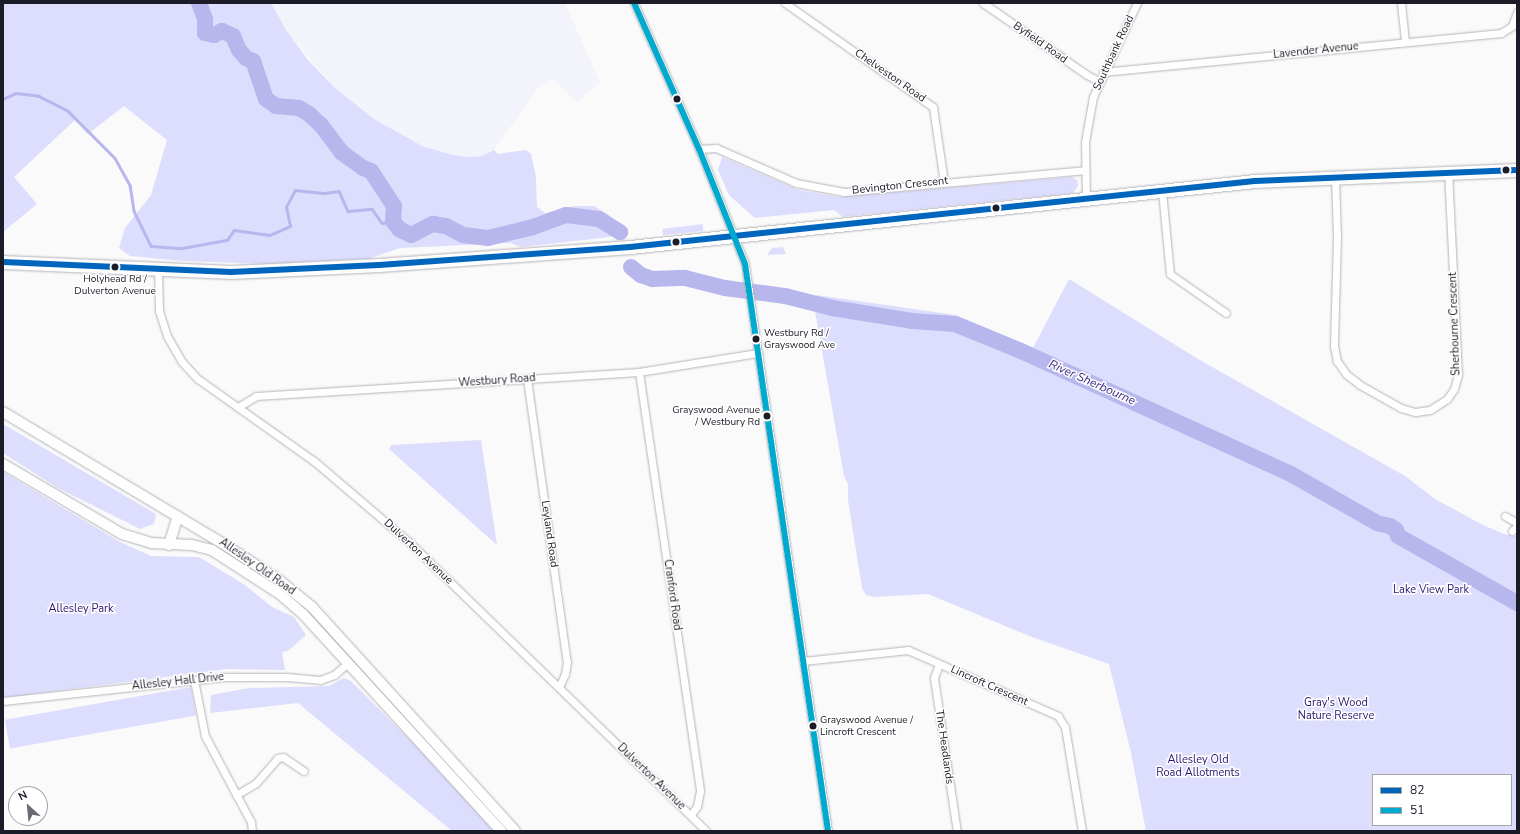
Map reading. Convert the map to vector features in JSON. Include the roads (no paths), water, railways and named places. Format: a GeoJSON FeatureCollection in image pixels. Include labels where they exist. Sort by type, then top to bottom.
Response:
{"type":"FeatureCollection","features":[{"type":"Feature","properties":{"kind":"highway"},"geometry":{"type":"LineString","coordinates":[[3,262],[158,270],[289,270],[612,249],[1255,181],[1448,171],[1517,170]]}},
{"type":"Feature","properties":{"kind":"main road","name":"Allesley Old Road"},"geometry":{"type":"LineString","coordinates":[[3,412],[178,516],[274,577],[312,608],[515,831]]}},
{"type":"Feature","properties":{"kind":"main road","name":"Allesley Old Road"},"geometry":{"type":"LineString","coordinates":[[3,464],[122,534],[151,544],[192,546],[212,550],[254,575],[303,614],[501,831]]}},
{"type":"Feature","properties":{"kind":"main road"},"geometry":{"type":"LineString","coordinates":[[169,545],[178,516]]}},
{"type":"Feature","properties":{"kind":"main road"},"geometry":{"type":"LineString","coordinates":[[484,813],[492,806]]}},
{"type":"Feature","properties":{"kind":"street"},"geometry":{"type":"LineString","coordinates":[[634,3],[699,149],[736,236],[745,264],[828,831]]}},
{"type":"Feature","properties":{"kind":"street","name":"Chelveston Road"},"geometry":{"type":"LineString","coordinates":[[785,3],[933,107],[944,182]]}},
{"type":"Feature","properties":{"kind":"street","name":"Byfield Road"},"geometry":{"type":"LineString","coordinates":[[983,3],[1087,75],[1099,81]]}},
{"type":"Feature","properties":{"kind":"street","name":"Southbank Road"},"geometry":{"type":"LineString","coordinates":[[1086,198],[1084,170],[1088,120],[1099,81],[1137,3]]}},
{"type":"Feature","properties":{"kind":"street"},"geometry":{"type":"LineString","coordinates":[[1402,3],[1405,42]]}},
{"type":"Feature","properties":{"kind":"street","name":"Lavender Avenue"},"geometry":{"type":"LineString","coordinates":[[1103,72],[1501,33],[1512,26],[1517,12]]}},
{"type":"Feature","properties":{"kind":"street","name":"Bevington Crescent"},"geometry":{"type":"LineString","coordinates":[[699,149],[716,148],[776,176],[819,189],[868,191],[944,182],[1084,170]]}},
{"type":"Feature","properties":{"kind":"street","name":"Sherbourne Crescent"},"geometry":{"type":"LineString","coordinates":[[1335,176],[1336,237],[1334,346],[1337,361],[1346,374],[1360,385],[1401,408],[1415,412],[1430,410],[1443,403],[1454,390],[1458,376],[1448,171]]}},
{"type":"Feature","properties":{"kind":"street"},"geometry":{"type":"LineString","coordinates":[[1162,191],[1170,274],[1226,313]]}},
{"type":"Feature","properties":{"kind":"street","name":"Dulverton Avenue"},"geometry":{"type":"LineString","coordinates":[[158,270],[160,311],[171,345],[198,379],[314,461],[369,506],[441,572],[706,831]]}},
{"type":"Feature","properties":{"kind":"street","name":"Westbury Road"},"geometry":{"type":"LineString","coordinates":[[238,407],[256,396],[639,372],[758,353]]}},
{"type":"Feature","properties":{"kind":"street","name":"Cranford Road"},"geometry":{"type":"LineString","coordinates":[[639,372],[700,791],[697,806],[691,815]]}},
{"type":"Feature","properties":{"kind":"street","name":"Leyland Road"},"geometry":{"type":"LineString","coordinates":[[527,379],[567,662],[566,674],[559,687]]}},
{"type":"Feature","properties":{"kind":"street"},"geometry":{"type":"LineString","coordinates":[[1505,516],[1517,523]]}},
{"type":"Feature","properties":{"kind":"street","name":"Lincroft Crescent"},"geometry":{"type":"LineString","coordinates":[[804,661],[908,650],[1061,718],[1065,727],[1082,831]]}},
{"type":"Feature","properties":{"kind":"street","name":"Allesley Hall Drive"},"geometry":{"type":"LineString","coordinates":[[3,702],[194,680],[261,676],[320,680],[334,675],[348,663]]}},
{"type":"Feature","properties":{"kind":"street","name":"The Headlands"},"geometry":{"type":"LineString","coordinates":[[938,664],[934,678],[957,831]]}},
{"type":"Feature","properties":{"kind":"street"},"geometry":{"type":"LineString","coordinates":[[194,680],[206,736],[236,795],[252,831]]}},
{"type":"Feature","properties":{"kind":"street"},"geometry":{"type":"LineString","coordinates":[[236,795],[256,783],[278,758],[283,758],[304,771]]}},
{"type":"Feature","properties":{"kind":"waterway","name":"River Sherbourne"},"geometry":{"type":"LineString","coordinates":[[199,3],[205,19],[205,33],[214,35],[222,31],[233,36],[239,50],[246,58],[253,61],[266,99],[276,106],[299,108],[309,114],[321,125],[341,152],[363,168],[371,171],[394,206],[393,221],[399,229],[411,235],[433,224],[446,226],[463,235],[488,238],[533,227],[566,215],[599,219],[620,232]]}},
{"type":"Feature","properties":{"kind":"waterway"},"geometry":{"type":"LineString","coordinates":[[3,99],[16,93],[39,96],[68,111],[115,158],[130,185],[134,211],[151,246],[182,248],[227,240],[234,230],[270,235],[290,226],[286,207],[295,190],[325,193],[339,191],[348,211],[372,209],[382,223],[393,221]]}},
{"type":"Feature","properties":{"kind":"waterway","name":"River Sherbourne"},"geometry":{"type":"LineString","coordinates":[[631,267],[641,275],[652,279],[685,278],[725,288],[785,296],[832,308],[912,321],[955,324],[1021,351],[1289,473],[1377,523],[1390,526],[1396,530],[1398,536],[1517,603]]}},
{"type":"Feature","properties":{"kind":"place","name":"Holyhead Rd / Dulverton Avenue"},"geometry":{"type":"Point","coordinates":[115,267]}},
{"type":"Feature","properties":{"kind":"place","name":"Westbury Rd / Grayswood Ave"},"geometry":{"type":"Point","coordinates":[756,339]}},
{"type":"Feature","properties":{"kind":"place","name":"Grayswood Avenue / Westbury Rd"},"geometry":{"type":"Point","coordinates":[767,416]}},
{"type":"Feature","properties":{"kind":"place","name":"Grayswood Avenue / Lincroft Crescent"},"geometry":{"type":"Point","coordinates":[813,726]}},
{"type":"Feature","properties":{"kind":"park label","name":"Lake View Park"},"geometry":{"type":"Point","coordinates":[1431,590]}},
{"type":"Feature","properties":{"kind":"park label","name":"Allesley Park"},"geometry":{"type":"Point","coordinates":[81,609]}},
{"type":"Feature","properties":{"kind":"park label","name":"Gray's Wood Nature Reserve"},"geometry":{"type":"Point","coordinates":[1336,710]}},
{"type":"Feature","properties":{"kind":"park label","name":"Allesley Old Road Allotments"},"geometry":{"type":"Point","coordinates":[1198,767]}}]}
